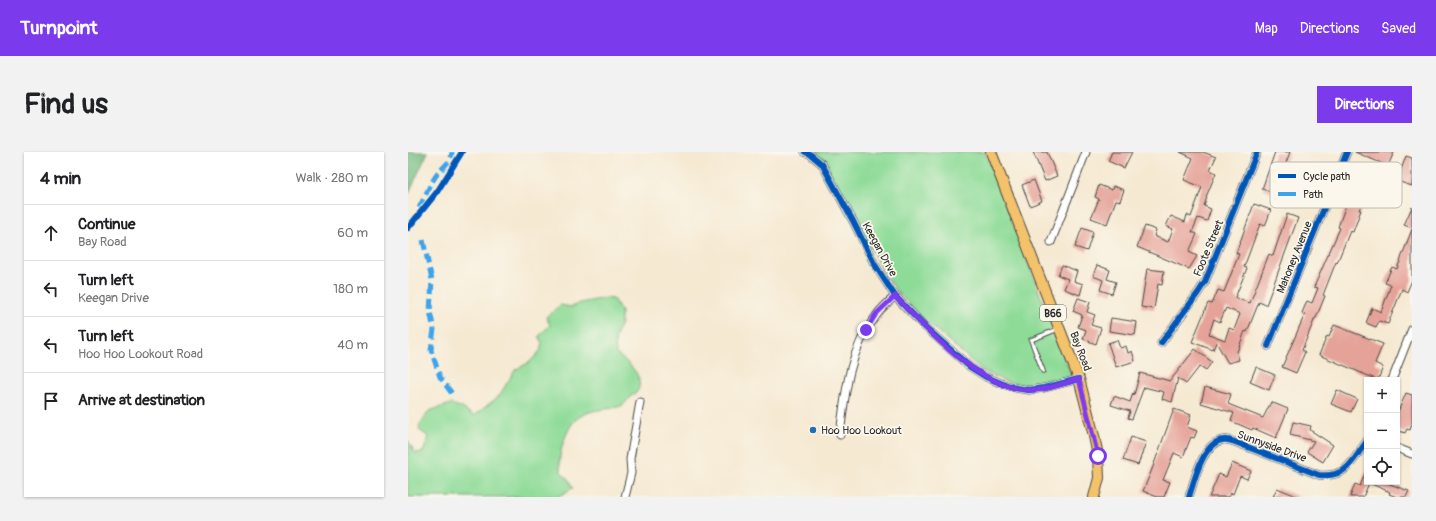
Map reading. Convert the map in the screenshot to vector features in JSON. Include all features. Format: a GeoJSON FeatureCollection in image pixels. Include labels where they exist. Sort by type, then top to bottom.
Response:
{"type":"FeatureCollection","features":[{"type":"Feature","properties":{"kind":"main road","name":"Bay Road"},"geometry":{"type":"LineString","coordinates":[[991,152],[1079,379],[1098,456],[1098,478],[1094,497]]}},
{"type":"Feature","properties":{"kind":"street","name":"Keegan Drive"},"geometry":{"type":"LineString","coordinates":[[805,152],[810,154],[822,164],[874,265],[895,296],[924,326],[970,367],[986,377],[1016,388],[1029,390],[1044,388],[1079,379]]}},
{"type":"Feature","properties":{"kind":"street"},"geometry":{"type":"LineString","coordinates":[[1052,242],[1086,152]]}},
{"type":"Feature","properties":{"kind":"street","name":"Foote Street"},"geometry":{"type":"LineString","coordinates":[[1161,343],[1205,282],[1257,152]]}},
{"type":"Feature","properties":{"kind":"street","name":"Mahoney Avenue"},"geometry":{"type":"LineString","coordinates":[[1343,162],[1347,152]]}},
{"type":"Feature","properties":{"kind":"street","name":"Mahoney Avenue"},"geometry":{"type":"LineString","coordinates":[[1268,346],[1324,208]]}},
{"type":"Feature","properties":{"kind":"street"},"geometry":{"type":"LineString","coordinates":[[840,435],[846,384],[856,352],[866,330],[895,296]]}},
{"type":"Feature","properties":{"kind":"street"},"geometry":{"type":"LineString","coordinates":[[1393,377],[1412,329]]}},
{"type":"Feature","properties":{"kind":"street"},"geometry":{"type":"LineString","coordinates":[[625,497],[631,473],[630,459],[640,402]]}},
{"type":"Feature","properties":{"kind":"street","name":"Sunnyside Drive"},"geometry":{"type":"LineString","coordinates":[[1189,497],[1204,455],[1212,445],[1222,440],[1236,442],[1319,475],[1330,476],[1343,472],[1364,445]]}},
{"type":"Feature","properties":{"kind":"street"},"geometry":{"type":"LineString","coordinates":[[1400,449],[1412,454]]}},
{"type":"Feature","properties":{"kind":"lane"},"geometry":{"type":"LineString","coordinates":[[1042,371],[1031,340],[1059,329]]}},
{"type":"Feature","properties":{"kind":"green space"},"geometry":{"type":"Polygon","coordinates":[[[408,152],[428,152],[408,195],[408,152]]]}},
{"type":"Feature","properties":{"kind":"green space"},"geometry":{"type":"Polygon","coordinates":[[[814,152],[985,152],[1072,377],[1044,385],[1021,385],[1004,381],[987,373],[928,323],[897,292],[879,263],[823,162],[814,152]]]}},
{"type":"Feature","properties":{"kind":"green space"},"geometry":{"type":"Polygon","coordinates":[[[605,298],[613,299],[621,311],[621,323],[615,339],[616,354],[628,363],[636,373],[640,382],[636,393],[623,405],[587,413],[579,417],[572,424],[566,434],[560,455],[560,468],[573,488],[557,497],[408,497],[408,440],[415,453],[423,452],[429,437],[419,430],[420,424],[429,411],[451,404],[461,407],[474,416],[499,396],[515,370],[530,362],[540,351],[542,343],[539,336],[550,325],[546,317],[560,305],[571,307],[580,303],[605,298]]]}},
{"type":"Feature","properties":{"kind":"building"},"geometry":{"type":"Polygon","coordinates":[[[1033,152],[1047,152],[1057,176],[1045,181],[1033,152]]]}},
{"type":"Feature","properties":{"kind":"building"},"geometry":{"type":"Polygon","coordinates":[[[1112,152],[1132,152],[1124,168],[1108,161],[1112,152]]]}},
{"type":"Feature","properties":{"kind":"building"},"geometry":{"type":"Polygon","coordinates":[[[1180,152],[1203,152],[1216,157],[1210,170],[1216,173],[1204,206],[1211,209],[1207,221],[1198,218],[1192,232],[1197,234],[1189,252],[1197,256],[1189,269],[1137,247],[1145,226],[1156,230],[1154,236],[1168,242],[1173,229],[1166,226],[1171,216],[1185,222],[1187,215],[1191,217],[1202,187],[1184,180],[1193,158],[1180,152]]]}},
{"type":"Feature","properties":{"kind":"building"},"geometry":{"type":"Polygon","coordinates":[[[1275,152],[1290,152],[1286,162],[1271,162],[1275,152]]]}},
{"type":"Feature","properties":{"kind":"building"},"geometry":{"type":"Polygon","coordinates":[[[1355,152],[1394,152],[1390,162],[1379,162],[1355,152]]]}},
{"type":"Feature","properties":{"kind":"building"},"geometry":{"type":"Polygon","coordinates":[[[1406,156],[1412,158],[1412,186],[1402,183],[1402,167],[1406,156]]]}},
{"type":"Feature","properties":{"kind":"building"},"geometry":{"type":"Polygon","coordinates":[[[1270,166],[1270,192],[1262,189],[1270,166]]]}},
{"type":"Feature","properties":{"kind":"building"},"geometry":{"type":"Polygon","coordinates":[[[1034,180],[1042,201],[1030,206],[1022,185],[1034,180]]]}},
{"type":"Feature","properties":{"kind":"building"},"geometry":{"type":"Polygon","coordinates":[[[1099,185],[1112,190],[1113,186],[1124,190],[1120,201],[1116,200],[1107,224],[1091,218],[1099,199],[1095,197],[1099,185]]]}},
{"type":"Feature","properties":{"kind":"building"},"geometry":{"type":"Polygon","coordinates":[[[1254,204],[1271,210],[1265,226],[1260,224],[1244,267],[1247,268],[1235,298],[1250,303],[1269,254],[1273,256],[1287,214],[1298,218],[1266,305],[1259,302],[1237,352],[1239,360],[1228,363],[1216,342],[1213,350],[1192,342],[1208,303],[1212,304],[1218,290],[1224,292],[1239,254],[1236,253],[1254,204]],[[1226,308],[1220,322],[1214,319],[1209,334],[1225,340],[1229,328],[1234,330],[1240,314],[1226,308]]]}},
{"type":"Feature","properties":{"kind":"building"},"geometry":{"type":"Polygon","coordinates":[[[1412,207],[1412,228],[1404,225],[1412,207]]]}},
{"type":"Feature","properties":{"kind":"building"},"geometry":{"type":"Polygon","coordinates":[[[1345,208],[1360,208],[1359,210],[1361,210],[1353,232],[1350,231],[1323,295],[1325,296],[1302,350],[1305,352],[1296,373],[1282,367],[1305,314],[1302,313],[1307,301],[1312,303],[1318,288],[1314,287],[1340,228],[1338,227],[1345,208]]]}},
{"type":"Feature","properties":{"kind":"building"},"geometry":{"type":"Polygon","coordinates":[[[1082,228],[1093,232],[1087,251],[1075,247],[1082,228]]]}},
{"type":"Feature","properties":{"kind":"building"},"geometry":{"type":"Polygon","coordinates":[[[1412,229],[1412,280],[1407,292],[1402,289],[1388,324],[1379,321],[1376,327],[1366,323],[1372,308],[1381,312],[1391,285],[1385,283],[1392,267],[1397,269],[1412,229]]]}},
{"type":"Feature","properties":{"kind":"building"},"geometry":{"type":"Polygon","coordinates":[[[1062,265],[1077,271],[1074,281],[1083,284],[1080,295],[1064,289],[1068,279],[1058,275],[1062,265]]]}},
{"type":"Feature","properties":{"kind":"building"},"geometry":{"type":"Polygon","coordinates":[[[1097,265],[1110,270],[1107,279],[1116,282],[1112,294],[1100,290],[1103,280],[1093,276],[1097,265]]]}},
{"type":"Feature","properties":{"kind":"building"},"geometry":{"type":"Polygon","coordinates":[[[1147,269],[1164,271],[1162,285],[1158,284],[1154,309],[1141,307],[1147,269]]]}},
{"type":"Feature","properties":{"kind":"building"},"geometry":{"type":"Polygon","coordinates":[[[1078,298],[1090,302],[1087,312],[1095,315],[1091,325],[1101,328],[1096,344],[1083,339],[1086,330],[1078,327],[1082,315],[1073,311],[1078,298]]]}},
{"type":"Feature","properties":{"kind":"building"},"geometry":{"type":"Polygon","coordinates":[[[1111,318],[1137,322],[1135,335],[1109,331],[1111,318]]]}},
{"type":"Feature","properties":{"kind":"building"},"geometry":{"type":"Polygon","coordinates":[[[1334,325],[1383,344],[1375,363],[1383,367],[1379,377],[1371,377],[1319,355],[1327,336],[1329,337],[1334,325]]]}},
{"type":"Feature","properties":{"kind":"building"},"geometry":{"type":"Polygon","coordinates":[[[1117,340],[1120,348],[1126,346],[1128,353],[1132,351],[1135,361],[1116,367],[1108,343],[1117,340]]]}},
{"type":"Feature","properties":{"kind":"building"},"geometry":{"type":"Polygon","coordinates":[[[1195,349],[1212,362],[1206,370],[1200,366],[1186,384],[1178,378],[1172,402],[1162,399],[1164,392],[1144,387],[1132,419],[1128,418],[1130,411],[1111,405],[1114,396],[1130,402],[1133,393],[1134,395],[1140,373],[1170,381],[1195,349]]]}},
{"type":"Feature","properties":{"kind":"building"},"geometry":{"type":"Polygon","coordinates":[[[1256,367],[1275,375],[1269,390],[1250,382],[1256,367]]]}},
{"type":"Feature","properties":{"kind":"building"},"geometry":{"type":"Polygon","coordinates":[[[1205,387],[1231,394],[1228,404],[1263,418],[1271,402],[1288,409],[1276,438],[1253,428],[1252,430],[1231,421],[1234,413],[1201,403],[1205,387]]]}},
{"type":"Feature","properties":{"kind":"building"},"geometry":{"type":"Polygon","coordinates":[[[1337,390],[1357,399],[1351,412],[1331,404],[1337,390]]]}},
{"type":"Feature","properties":{"kind":"building"},"geometry":{"type":"Polygon","coordinates":[[[1406,393],[1412,395],[1412,424],[1410,430],[1407,429],[1405,433],[1400,431],[1400,407],[1406,393]]]}},
{"type":"Feature","properties":{"kind":"building"},"geometry":{"type":"Polygon","coordinates":[[[1174,409],[1191,415],[1187,427],[1197,431],[1194,438],[1191,437],[1183,457],[1174,453],[1163,480],[1170,482],[1164,497],[1157,497],[1143,491],[1174,409]]]}},
{"type":"Feature","properties":{"kind":"building"},"geometry":{"type":"Polygon","coordinates":[[[1293,422],[1311,426],[1310,430],[1333,445],[1323,462],[1307,452],[1314,441],[1290,435],[1293,422]]]}},
{"type":"Feature","properties":{"kind":"building"},"geometry":{"type":"Polygon","coordinates":[[[1131,437],[1146,442],[1138,465],[1123,460],[1131,437]]]}},
{"type":"Feature","properties":{"kind":"building"},"geometry":{"type":"Polygon","coordinates":[[[1232,463],[1251,471],[1247,479],[1240,476],[1233,494],[1231,493],[1229,497],[1209,497],[1219,474],[1226,477],[1232,463]]]}},
{"type":"Feature","properties":{"kind":"building"},"geometry":{"type":"Polygon","coordinates":[[[1364,476],[1364,485],[1368,485],[1363,497],[1350,497],[1355,484],[1360,486],[1364,476]]]}},
{"type":"Feature","properties":{"kind":"building"},"geometry":{"type":"Polygon","coordinates":[[[1374,485],[1392,485],[1409,491],[1406,497],[1397,497],[1389,494],[1390,492],[1374,485]]]}},
{"type":"Feature","properties":{"kind":"building"},"geometry":{"type":"Polygon","coordinates":[[[1277,488],[1299,497],[1273,497],[1277,488]]]}},
{"type":"Feature","properties":{"kind":"marked path"},"geometry":{"type":"LineString","coordinates":[[419,208],[432,181],[449,161],[452,152]]}},
{"type":"Feature","properties":{"kind":"marked path"},"geometry":{"type":"LineString","coordinates":[[423,240],[432,280],[430,312],[434,329],[431,350],[440,377],[453,395]]}},
{"type":"Feature","properties":{"kind":"cycle path"},"geometry":{"type":"LineString","coordinates":[[408,228],[437,192],[462,152]]}},
{"type":"Feature","properties":{"kind":"cycle path"},"geometry":{"type":"LineString","coordinates":[[805,152],[810,154],[822,164],[875,265],[895,296],[924,326],[970,367],[986,377],[1003,384],[1029,390],[1044,388],[1079,379]]}},
{"type":"Feature","properties":{"kind":"cycle path"},"geometry":{"type":"LineString","coordinates":[[1161,343],[1205,282],[1257,152]]}},
{"type":"Feature","properties":{"kind":"cycle path"},"geometry":{"type":"LineString","coordinates":[[1343,162],[1347,152]]}},
{"type":"Feature","properties":{"kind":"cycle path"},"geometry":{"type":"LineString","coordinates":[[1268,346],[1324,208]]}},
{"type":"Feature","properties":{"kind":"cycle path"},"geometry":{"type":"LineString","coordinates":[[1189,497],[1200,463],[1216,442],[1223,440],[1235,442],[1319,475],[1336,474],[1343,471],[1353,461],[1364,445]]}},
{"type":"Feature","properties":{"kind":"place","name":"Hoo Hoo Lookout"},"geometry":{"type":"Point","coordinates":[813,430]}},
{"type":"Feature","properties":{"kind":"route"},"geometry":{"type":"LineString","coordinates":[[866,330],[876,314],[895,296],[924,326],[970,367],[986,377],[1016,388],[1029,390],[1044,388],[1079,379],[1098,456]]}}]}
